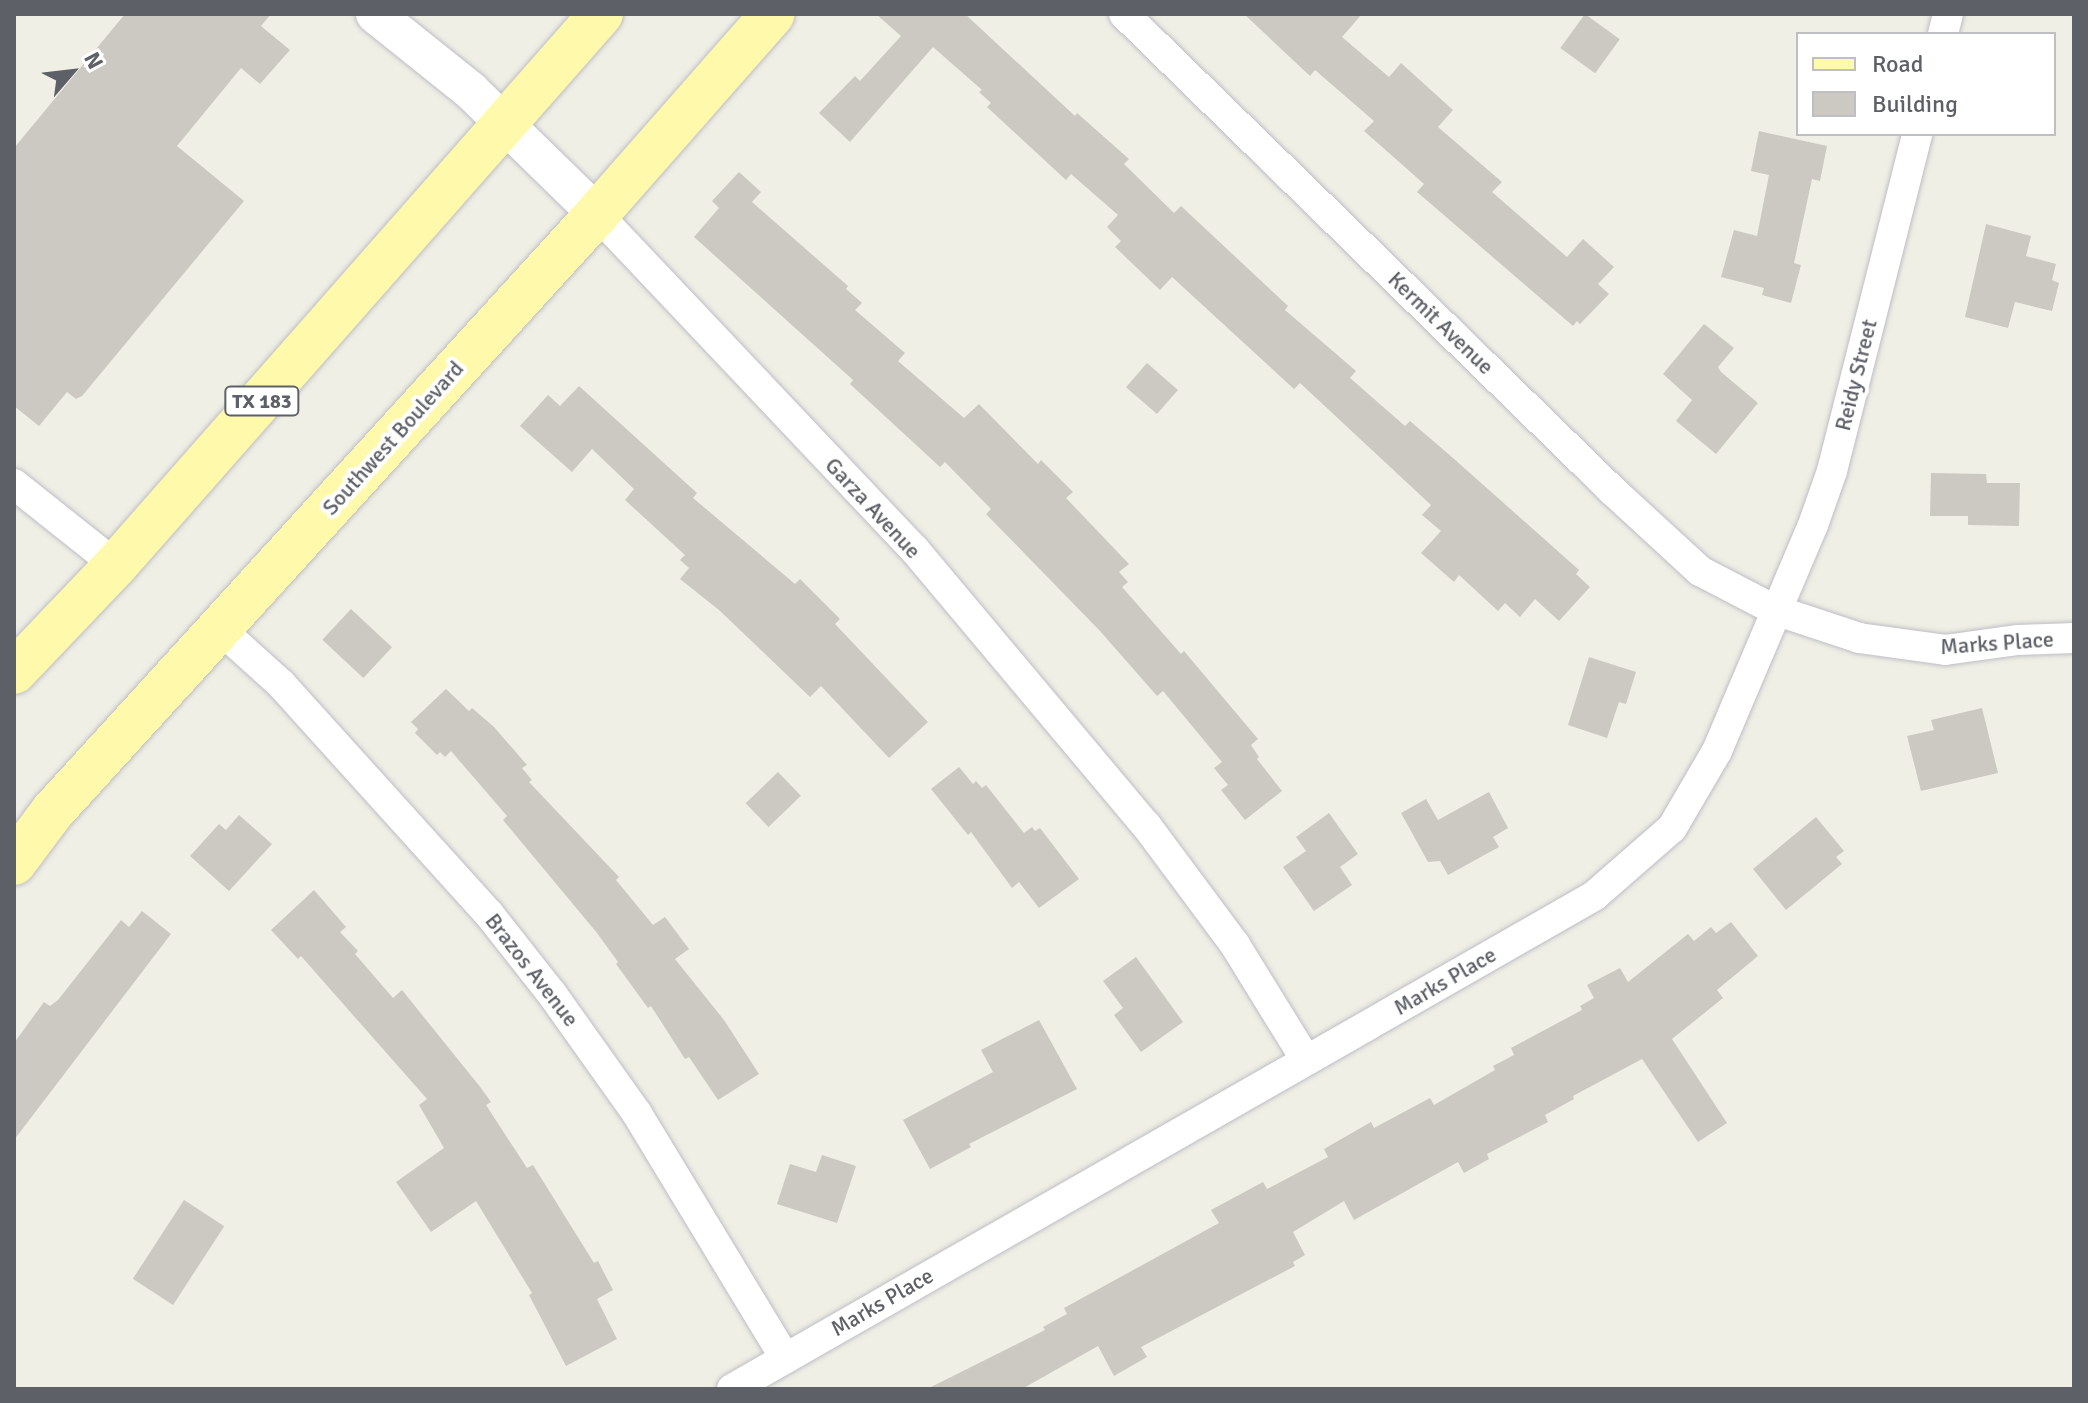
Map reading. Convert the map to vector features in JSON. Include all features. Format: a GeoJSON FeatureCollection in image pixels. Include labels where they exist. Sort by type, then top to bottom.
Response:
{"type":"FeatureCollection","features":[{"type":"Feature","properties":{"kind":"main road","name":"TX 183"},"geometry":{"type":"LineString","coordinates":[[14,672],[116,565],[601,14]]}},
{"type":"Feature","properties":{"kind":"main road","name":"Southwest Boulevard"},"geometry":{"type":"LineString","coordinates":[[14,863],[52,812],[597,214],[773,14]]}},
{"type":"Feature","properties":{"kind":"street","name":"Garza Avenue"},"geometry":{"type":"LineString","coordinates":[[375,14],[470,90],[597,214],[914,549],[1146,825],[1235,945],[1306,1060]]}},
{"type":"Feature","properties":{"kind":"street","name":"Kermit Avenue"},"geometry":{"type":"LineString","coordinates":[[1124,14],[1700,571],[1775,610]]}},
{"type":"Feature","properties":{"kind":"street","name":"Reidy Street"},"geometry":{"type":"LineString","coordinates":[[1775,610],[1813,525],[1832,471],[1916,136]]}},
{"type":"Feature","properties":{"kind":"street"},"geometry":{"type":"LineString","coordinates":[[14,484],[116,565]]}},
{"type":"Feature","properties":{"kind":"street","name":"Marks Place"},"geometry":{"type":"LineString","coordinates":[[732,1389],[1594,896],[1672,828],[1717,751],[1775,610],[1859,638],[1945,650],[2018,640],[2074,638]]}},
{"type":"Feature","properties":{"kind":"street","name":"Brazos Avenue"},"geometry":{"type":"LineString","coordinates":[[219,628],[281,684],[489,914],[570,1018],[636,1112],[785,1358]]}},
{"type":"Feature","properties":{"kind":"building"},"geometry":{"type":"Polygon","coordinates":[[[125,14],[271,14],[261,26],[290,50],[260,84],[241,68],[177,146],[244,201],[82,396],[76,399],[67,392],[39,426],[14,406],[14,148],[125,14]]]}},
{"type":"Feature","properties":{"kind":"building"},"geometry":{"type":"Polygon","coordinates":[[[876,14],[965,14],[1075,116],[1077,113],[1129,159],[1124,164],[1174,213],[1181,206],[1288,306],[1285,310],[1356,371],[1350,378],[1405,426],[1410,421],[1453,458],[1579,570],[1576,574],[1590,587],[1559,621],[1535,599],[1520,617],[1505,603],[1498,611],[1459,575],[1454,582],[1421,553],[1441,531],[1422,515],[1431,505],[1300,383],[1294,389],[1172,277],[1160,290],[1115,247],[1121,241],[1107,227],[1118,215],[1071,174],[1066,180],[987,107],[991,103],[979,92],[982,90],[933,47],[850,142],[819,113],[855,76],[860,81],[901,36],[876,14]]]}},
{"type":"Feature","properties":{"kind":"building"},"geometry":{"type":"Polygon","coordinates":[[[1244,14],[1362,14],[1342,37],[1389,77],[1401,63],[1453,110],[1438,127],[1502,182],[1492,192],[1567,257],[1583,239],[1614,267],[1598,284],[1609,294],[1580,324],[1577,321],[1573,326],[1417,192],[1424,184],[1364,131],[1374,121],[1315,70],[1310,76],[1244,14]]]}},
{"type":"Feature","properties":{"kind":"building"},"geometry":{"type":"Polygon","coordinates":[[[1585,14],[1620,39],[1595,73],[1560,48],[1585,14]]]}},
{"type":"Feature","properties":{"kind":"building"},"geometry":{"type":"Polygon","coordinates":[[[1759,131],[1827,146],[1820,181],[1812,179],[1794,263],[1801,265],[1791,303],[1762,295],[1764,288],[1721,277],[1734,230],[1757,236],[1769,175],[1751,171],[1759,131]]]}},
{"type":"Feature","properties":{"kind":"building"},"geometry":{"type":"Polygon","coordinates":[[[739,172],[761,192],[752,202],[848,286],[846,289],[862,303],[855,310],[905,353],[898,361],[964,418],[979,404],[1038,464],[1041,460],[1073,492],[1066,498],[1129,564],[1119,572],[1128,582],[1122,587],[1181,654],[1184,651],[1258,739],[1251,745],[1259,757],[1257,759],[1282,791],[1245,820],[1221,790],[1228,785],[1214,768],[1222,762],[1163,691],[1157,696],[1100,631],[986,514],[991,509],[945,462],[940,467],[850,384],[853,380],[694,237],[719,208],[712,201],[739,172]]]}},
{"type":"Feature","properties":{"kind":"building"},"geometry":{"type":"Polygon","coordinates":[[[1986,224],[2031,236],[2026,256],[2056,264],[2052,280],[2059,283],[2052,311],[2015,302],[2008,328],[1965,317],[1986,224]]]}},
{"type":"Feature","properties":{"kind":"building"},"geometry":{"type":"Polygon","coordinates":[[[1704,324],[1734,348],[1718,367],[1721,372],[1758,403],[1716,454],[1676,421],[1692,400],[1663,374],[1704,324]]]}},
{"type":"Feature","properties":{"kind":"building"},"geometry":{"type":"Polygon","coordinates":[[[1147,363],[1178,390],[1157,414],[1126,387],[1147,363]]]}},
{"type":"Feature","properties":{"kind":"building"},"geometry":{"type":"Polygon","coordinates":[[[579,386],[697,493],[693,498],[795,584],[800,579],[840,619],[835,624],[928,722],[889,758],[821,686],[810,697],[719,610],[680,579],[689,568],[680,560],[685,555],[625,500],[634,489],[592,449],[572,472],[520,426],[548,395],[560,406],[579,386]]]}},
{"type":"Feature","properties":{"kind":"building"},"geometry":{"type":"Polygon","coordinates":[[[1931,473],[1986,474],[1987,483],[2020,483],[2019,526],[1968,525],[1968,516],[1930,516],[1931,473]]]}},
{"type":"Feature","properties":{"kind":"building"},"geometry":{"type":"Polygon","coordinates":[[[351,609],[392,647],[363,678],[322,640],[351,609]]]}},
{"type":"Feature","properties":{"kind":"building"},"geometry":{"type":"Polygon","coordinates":[[[1589,657],[1636,672],[1626,704],[1619,702],[1607,738],[1568,725],[1589,657]]]}},
{"type":"Feature","properties":{"kind":"building"},"geometry":{"type":"Polygon","coordinates":[[[446,689],[469,711],[472,708],[494,727],[527,765],[522,768],[532,780],[529,782],[619,877],[616,880],[653,925],[665,917],[689,949],[675,959],[724,1020],[759,1074],[718,1100],[689,1057],[685,1059],[651,1006],[648,1008],[616,964],[618,962],[597,933],[503,820],[507,816],[451,751],[445,757],[440,752],[437,755],[415,733],[418,729],[411,722],[446,689]]]}},
{"type":"Feature","properties":{"kind":"building"},"geometry":{"type":"Polygon","coordinates":[[[1982,708],[1998,773],[1921,791],[1907,736],[1934,730],[1931,720],[1982,708]]]}},
{"type":"Feature","properties":{"kind":"building"},"geometry":{"type":"Polygon","coordinates":[[[959,767],[973,784],[976,781],[982,788],[986,785],[1024,833],[1032,827],[1035,831],[1040,828],[1079,879],[1039,908],[1019,882],[1012,888],[971,832],[968,835],[931,789],[959,767]]]}},
{"type":"Feature","properties":{"kind":"building"},"geometry":{"type":"Polygon","coordinates":[[[778,772],[801,796],[769,827],[746,803],[778,772]]]}},
{"type":"Feature","properties":{"kind":"building"},"geometry":{"type":"Polygon","coordinates":[[[1489,792],[1508,828],[1493,837],[1499,847],[1448,875],[1440,861],[1428,862],[1401,813],[1426,799],[1438,820],[1489,792]]]}},
{"type":"Feature","properties":{"kind":"building"},"geometry":{"type":"Polygon","coordinates":[[[1329,813],[1358,854],[1340,867],[1352,885],[1314,911],[1283,867],[1306,851],[1296,837],[1329,813]]]}},
{"type":"Feature","properties":{"kind":"building"},"geometry":{"type":"Polygon","coordinates":[[[239,815],[272,844],[229,891],[190,856],[219,824],[226,830],[239,815]]]}},
{"type":"Feature","properties":{"kind":"building"},"geometry":{"type":"Polygon","coordinates":[[[1816,817],[1844,851],[1836,857],[1842,864],[1786,910],[1753,869],[1816,817]]]}},
{"type":"Feature","properties":{"kind":"building"},"geometry":{"type":"Polygon","coordinates":[[[314,890],[346,927],[340,932],[358,951],[355,954],[393,998],[402,990],[491,1102],[486,1105],[527,1168],[533,1165],[594,1263],[598,1261],[613,1290],[597,1299],[617,1339],[566,1366],[529,1295],[532,1293],[476,1201],[431,1232],[396,1182],[444,1148],[419,1105],[427,1099],[301,956],[298,959],[271,930],[314,890]]]}},
{"type":"Feature","properties":{"kind":"building"},"geometry":{"type":"Polygon","coordinates":[[[142,911],[171,934],[14,1140],[14,1043],[44,1002],[50,1006],[58,1000],[121,920],[129,927],[142,911]]]}},
{"type":"Feature","properties":{"kind":"building"},"geometry":{"type":"Polygon","coordinates":[[[1731,922],[1758,956],[1717,990],[1723,998],[1672,1039],[1727,1123],[1698,1142],[1642,1059],[1573,1096],[1574,1099],[1545,1115],[1548,1122],[1487,1154],[1489,1159],[1464,1173],[1458,1162],[1354,1220],[1344,1201],[1293,1232],[1305,1255],[1293,1262],[1295,1266],[1141,1347],[1147,1357],[1114,1376],[1098,1346],[1022,1389],[927,1389],[1045,1330],[1043,1327],[1067,1314],[1064,1308],[1219,1223],[1211,1210],[1263,1182],[1267,1189],[1328,1157],[1324,1149],[1371,1122],[1374,1128],[1430,1098],[1434,1105],[1495,1070],[1493,1066],[1514,1055],[1511,1048],[1582,1010],[1580,1006],[1594,998],[1587,985],[1620,968],[1628,982],[1688,934],[1694,941],[1711,927],[1716,933],[1731,922]]]}},
{"type":"Feature","properties":{"kind":"building"},"geometry":{"type":"Polygon","coordinates":[[[1136,957],[1183,1022],[1141,1052],[1114,1015],[1123,1008],[1103,981],[1136,957]]]}},
{"type":"Feature","properties":{"kind":"building"},"geometry":{"type":"Polygon","coordinates":[[[1039,1020],[1077,1089],[969,1144],[971,1147],[930,1169],[903,1120],[993,1072],[981,1050],[1039,1020]]]}},
{"type":"Feature","properties":{"kind":"building"},"geometry":{"type":"Polygon","coordinates":[[[822,1155],[856,1166],[837,1223],[777,1204],[790,1164],[816,1172],[822,1155]]]}},
{"type":"Feature","properties":{"kind":"building"},"geometry":{"type":"Polygon","coordinates":[[[184,1200],[224,1226],[173,1305],[133,1279],[184,1200]]]}}]}
